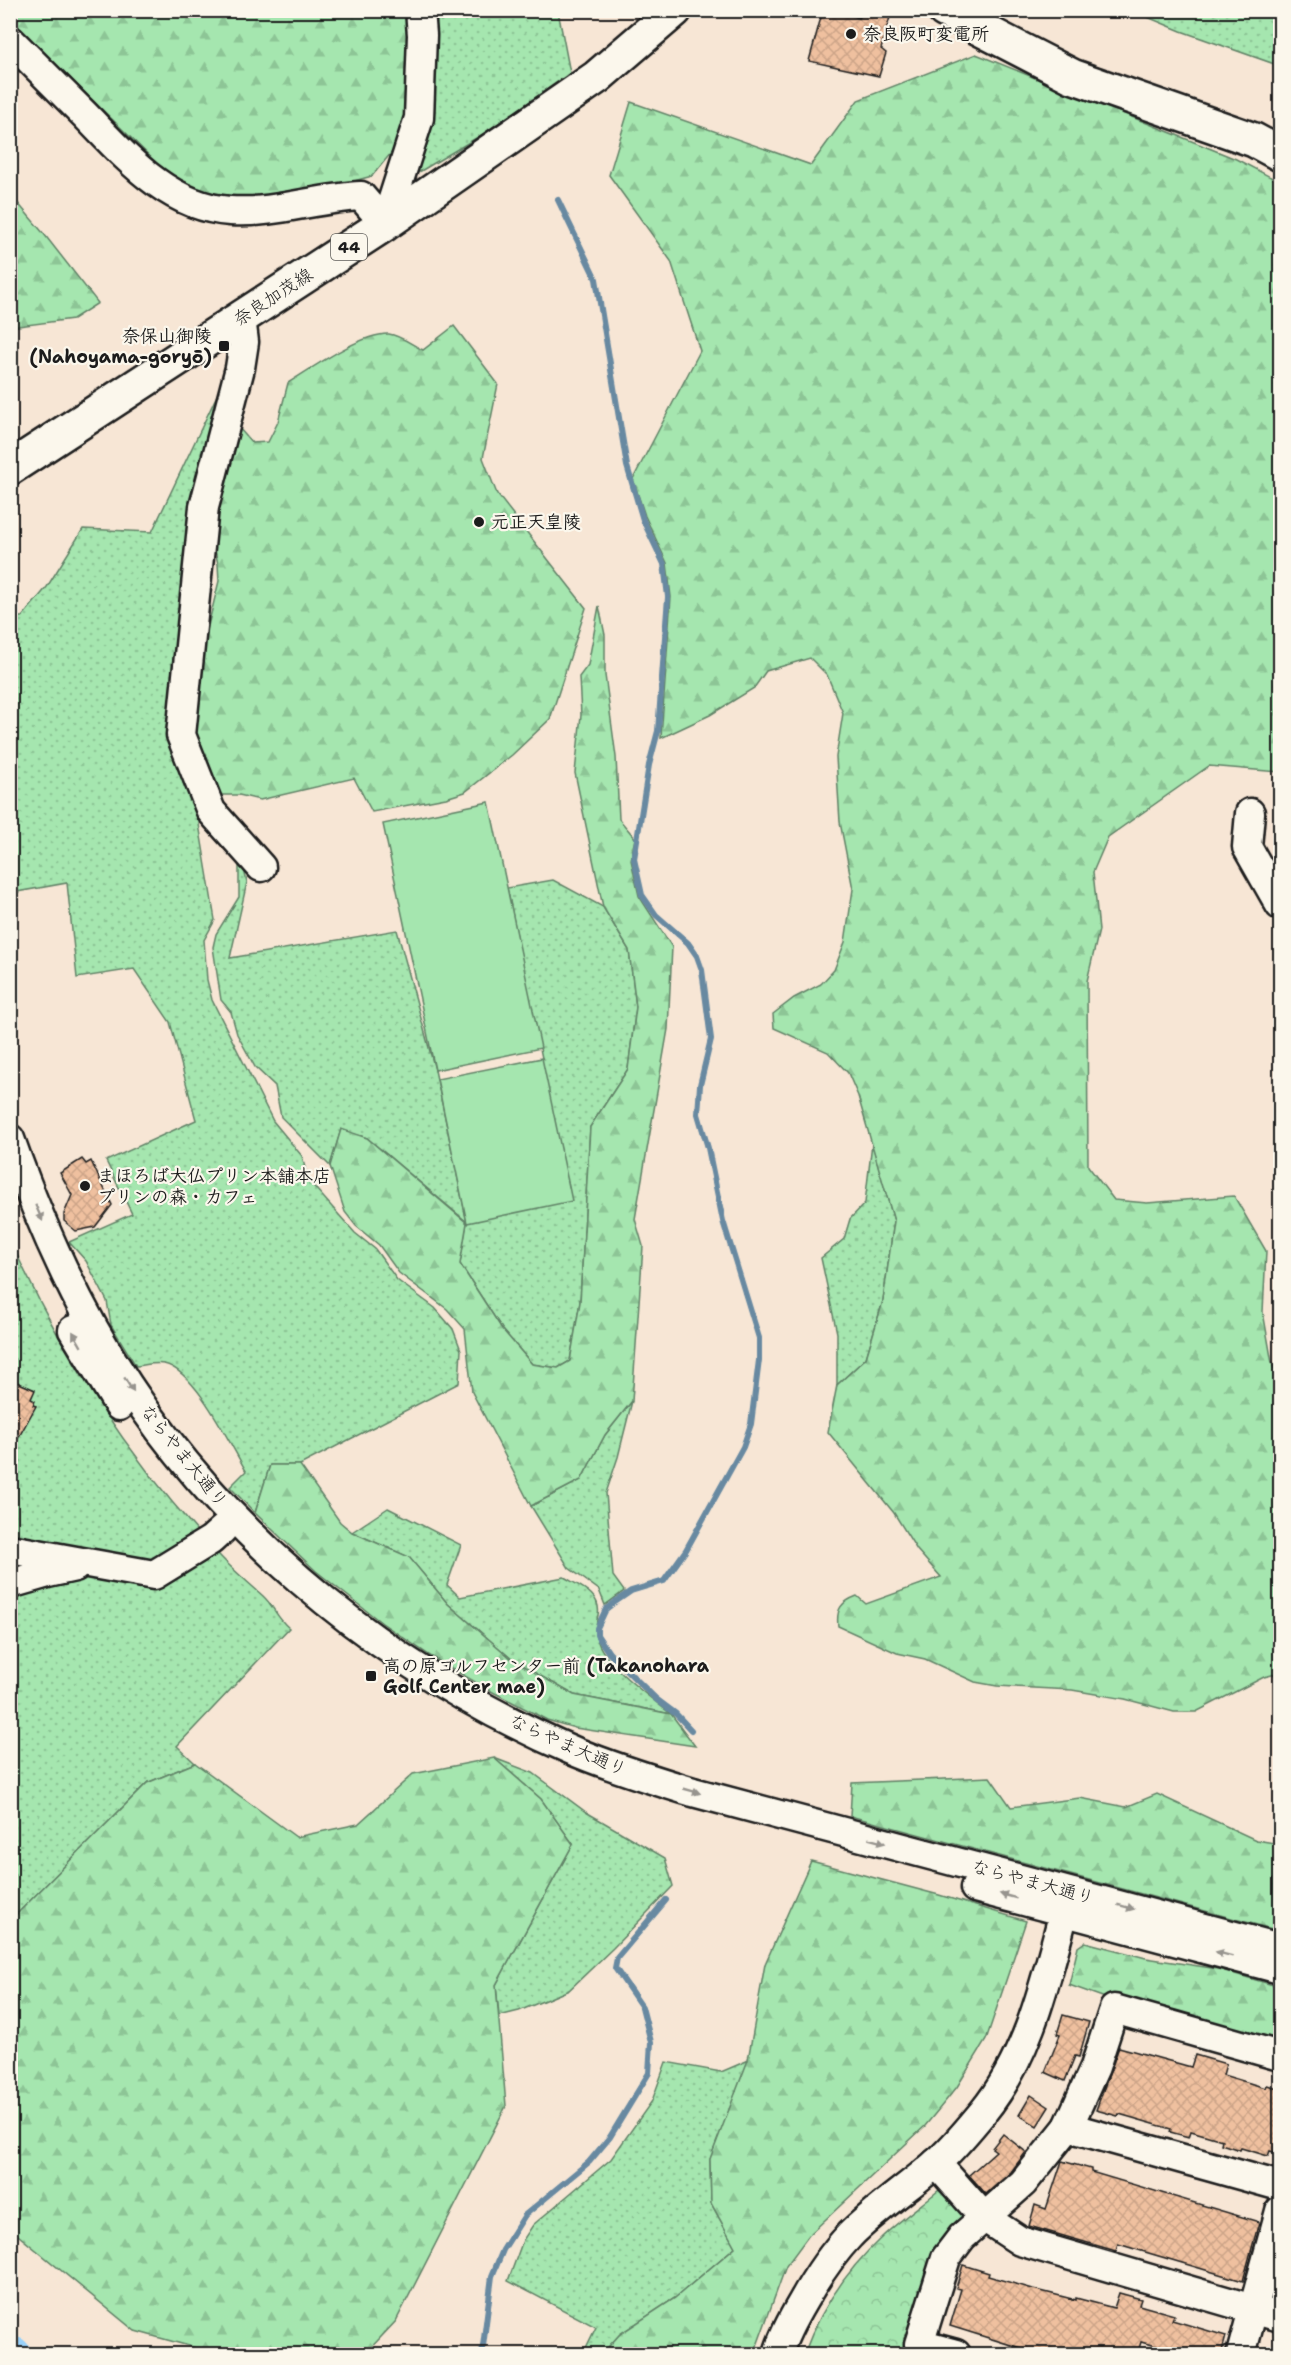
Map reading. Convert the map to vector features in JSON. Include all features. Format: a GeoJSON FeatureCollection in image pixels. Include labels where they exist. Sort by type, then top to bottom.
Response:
{"type":"FeatureCollection","features":[{"type":"Feature","properties":{"kind":"main road","name":"奈良加茂線"},"geometry":{"type":"LineString","coordinates":[[10,468],[385,224],[597,77],[675,10]]}},
{"type":"Feature","properties":{"kind":"main road"},"geometry":{"type":"LineString","coordinates":[[944,10],[1072,76],[1254,140],[1281,154]]}},
{"type":"Feature","properties":{"kind":"street"},"geometry":{"type":"LineString","coordinates":[[385,224],[419,118],[422,35],[420,10]]}},
{"type":"Feature","properties":{"kind":"street"},"geometry":{"type":"LineString","coordinates":[[10,40],[127,157],[152,180],[176,195],[198,204],[227,211],[265,212],[340,197],[361,196],[385,224]]}},
{"type":"Feature","properties":{"kind":"street"},"geometry":{"type":"LineString","coordinates":[[241,318],[244,342],[240,368],[204,507],[181,735],[211,811],[261,867]]}},
{"type":"Feature","properties":{"kind":"street"},"geometry":{"type":"LineString","coordinates":[[1250,813],[1247,847],[1281,905]]}},
{"type":"Feature","properties":{"kind":"street","name":"ならやま大通り"},"geometry":{"type":"LineString","coordinates":[[10,1139],[27,1188],[66,1277],[95,1331],[161,1430],[236,1519],[287,1568],[336,1610],[411,1664],[451,1689],[525,1729],[633,1783]]}},
{"type":"Feature","properties":{"kind":"street","name":"ならやま大通り"},"geometry":{"type":"LineString","coordinates":[[10,1196],[49,1285],[93,1366],[145,1442],[222,1530],[278,1585],[362,1652],[436,1702],[522,1748],[633,1783],[693,1792],[817,1835],[1067,1902],[1281,1969]]}},
{"type":"Feature","properties":{"kind":"street"},"geometry":{"type":"LineString","coordinates":[[10,1549],[154,1575],[211,1540],[222,1530]]}},
{"type":"Feature","properties":{"kind":"street"},"geometry":{"type":"LineString","coordinates":[[10,1584],[89,1564]]}},
{"type":"Feature","properties":{"kind":"street"},"geometry":{"type":"LineString","coordinates":[[778,2355],[794,2317],[818,2275],[835,2253],[850,2235],[936,2163],[984,2111],[1000,2088],[1018,2055],[1039,2000],[1067,1902]]}},
{"type":"Feature","properties":{"kind":"street","name":"ならやま大通り"},"geometry":{"type":"LineString","coordinates":[[1067,1902],[1281,1948]]}},
{"type":"Feature","properties":{"kind":"street"},"geometry":{"type":"LineString","coordinates":[[956,2355],[919,2344],[946,2258],[962,2237],[1023,2183],[1068,2127],[1095,2067],[1114,2009],[1281,2056]]}},
{"type":"Feature","properties":{"kind":"street"},"geometry":{"type":"LineString","coordinates":[[1068,2127],[1281,2186]]}},
{"type":"Feature","properties":{"kind":"street"},"geometry":{"type":"LineString","coordinates":[[936,2163],[985,2218],[1020,2241],[1281,2317]]}},
{"type":"Feature","properties":{"kind":"street"},"geometry":{"type":"LineString","coordinates":[[1240,2355],[1281,2211]]}},
{"type":"Feature","properties":{"kind":"green space"},"geometry":{"type":"Polygon","coordinates":[[[10,11],[414,11],[415,80],[397,146],[372,176],[336,186],[232,201],[176,182],[11,20],[10,11]]]}},
{"type":"Feature","properties":{"kind":"green space"},"geometry":{"type":"Polygon","coordinates":[[[428,11],[558,11],[570,73],[483,134],[414,175],[428,11]]]}},
{"type":"Feature","properties":{"kind":"green space"},"geometry":{"type":"Polygon","coordinates":[[[1133,11],[1280,11],[1280,66],[1181,31],[1133,11]]]}},
{"type":"Feature","properties":{"kind":"green space"},"geometry":{"type":"Polygon","coordinates":[[[976,54],[1236,159],[1280,182],[1280,772],[1209,766],[1108,837],[1093,872],[1099,930],[1087,981],[1088,1166],[1114,1200],[1147,1203],[1234,1196],[1266,1251],[1263,1312],[1272,1363],[1280,1386],[1280,1673],[1264,1677],[1196,1712],[1174,1712],[1125,1699],[1072,1690],[997,1686],[975,1682],[925,1659],[897,1653],[838,1626],[841,1607],[852,1598],[857,1596],[866,1604],[941,1577],[917,1550],[894,1513],[828,1432],[837,1385],[866,1358],[883,1301],[894,1221],[858,1096],[848,1073],[828,1052],[774,1028],[773,1014],[794,998],[821,984],[834,970],[845,942],[853,889],[840,822],[836,757],[843,713],[827,675],[810,658],[766,671],[754,688],[710,715],[661,738],[671,597],[667,563],[645,516],[633,479],[700,351],[671,261],[609,175],[631,102],[811,165],[858,100],[976,54]]]}},
{"type":"Feature","properties":{"kind":"green space"},"geometry":{"type":"Polygon","coordinates":[[[11,195],[98,303],[73,319],[11,327],[11,195]]]}},
{"type":"Feature","properties":{"kind":"green space"},"geometry":{"type":"Polygon","coordinates":[[[454,326],[498,384],[483,458],[497,494],[586,608],[550,719],[512,755],[465,792],[446,798],[372,812],[354,778],[260,800],[239,795],[220,795],[188,757],[200,659],[219,581],[218,564],[209,521],[233,421],[252,443],[268,442],[278,422],[288,383],[323,361],[351,345],[378,335],[389,334],[402,338],[423,350],[454,326]]]}},
{"type":"Feature","properties":{"kind":"green space"},"geometry":{"type":"Polygon","coordinates":[[[237,353],[207,596],[194,794],[215,920],[204,940],[207,980],[212,1000],[273,1121],[302,1156],[308,1180],[355,1233],[375,1249],[397,1280],[435,1308],[453,1329],[461,1350],[459,1383],[300,1465],[270,1465],[255,1513],[230,1487],[246,1471],[211,1410],[188,1379],[176,1369],[161,1363],[136,1366],[111,1325],[107,1301],[86,1261],[69,1242],[132,1214],[106,1161],[196,1120],[170,1022],[134,969],[77,978],[67,883],[11,893],[10,617],[22,617],[47,587],[83,529],[152,532],[237,353]]]}},
{"type":"Feature","properties":{"kind":"green space"},"geometry":{"type":"Polygon","coordinates":[[[599,606],[605,635],[605,675],[616,757],[619,819],[635,838],[631,860],[639,896],[672,947],[668,1029],[635,1219],[643,1246],[632,1401],[605,1435],[581,1480],[531,1506],[472,1392],[465,1329],[447,1309],[399,1273],[379,1245],[356,1226],[345,1212],[330,1166],[341,1129],[367,1138],[467,1223],[460,1264],[502,1329],[532,1364],[558,1368],[570,1361],[580,1302],[590,1127],[628,1069],[636,1007],[629,950],[603,907],[575,773],[581,715],[579,677],[588,665],[599,606]]]}},
{"type":"Feature","properties":{"kind":"green space"},"geometry":{"type":"Polygon","coordinates":[[[489,802],[541,1048],[435,1070],[383,824],[489,802]]]}},
{"type":"Feature","properties":{"kind":"green space"},"geometry":{"type":"Polygon","coordinates":[[[239,849],[247,882],[230,958],[397,930],[435,1070],[467,1222],[367,1138],[341,1130],[330,1166],[281,1117],[275,1086],[255,1067],[237,1034],[231,1012],[221,1000],[213,947],[216,934],[239,897],[239,849]]]}},
{"type":"Feature","properties":{"kind":"green space"},"geometry":{"type":"Polygon","coordinates":[[[553,880],[603,907],[629,950],[636,1007],[628,1069],[590,1127],[580,1302],[570,1361],[558,1368],[532,1364],[502,1329],[460,1264],[467,1222],[542,1058],[507,888],[553,880]]]}},
{"type":"Feature","properties":{"kind":"green space"},"geometry":{"type":"Polygon","coordinates":[[[542,1058],[572,1201],[467,1223],[437,1079],[542,1058]]]}},
{"type":"Feature","properties":{"kind":"green space"},"geometry":{"type":"Polygon","coordinates":[[[872,1143],[894,1221],[883,1301],[866,1358],[837,1385],[837,1333],[821,1258],[844,1239],[850,1219],[865,1203],[872,1143]]]}},
{"type":"Feature","properties":{"kind":"green space"},"geometry":{"type":"Polygon","coordinates":[[[10,1239],[52,1325],[128,1446],[188,1520],[225,1561],[267,1600],[289,1628],[177,1746],[195,1763],[147,1783],[11,1920],[10,1239]]]}},
{"type":"Feature","properties":{"kind":"green space"},"geometry":{"type":"Polygon","coordinates":[[[632,1401],[606,1493],[613,1576],[624,1591],[605,1605],[599,1590],[569,1568],[531,1506],[581,1480],[605,1435],[632,1401]]]}},
{"type":"Feature","properties":{"kind":"green space"},"geometry":{"type":"Polygon","coordinates":[[[270,1465],[300,1465],[340,1522],[352,1532],[409,1557],[448,1604],[514,1661],[574,1695],[671,1714],[695,1746],[575,1728],[547,1720],[432,1657],[382,1623],[316,1571],[255,1513],[270,1465]]]}},
{"type":"Feature","properties":{"kind":"green space"},"geometry":{"type":"Polygon","coordinates":[[[388,1508],[461,1545],[447,1585],[460,1597],[564,1577],[582,1587],[596,1601],[598,1615],[596,1635],[603,1652],[630,1681],[671,1714],[574,1695],[514,1661],[448,1604],[409,1557],[352,1532],[388,1508]]]}},
{"type":"Feature","properties":{"kind":"green space"},"geometry":{"type":"Polygon","coordinates":[[[494,1758],[533,1773],[586,1812],[665,1858],[673,1886],[569,1990],[519,2011],[499,2016],[496,1985],[573,1844],[541,1799],[494,1758]]]}},
{"type":"Feature","properties":{"kind":"green space"},"geometry":{"type":"Polygon","coordinates":[[[494,1758],[541,1799],[573,1844],[496,1985],[506,2106],[396,2321],[365,2354],[234,2354],[207,2351],[135,2331],[11,2227],[11,1920],[147,1783],[195,1763],[296,1837],[358,1824],[413,1774],[494,1758]]]}},
{"type":"Feature","properties":{"kind":"green space"},"geometry":{"type":"Polygon","coordinates":[[[990,1777],[1011,1807],[1080,1798],[1126,1807],[1157,1794],[1256,1840],[1280,1844],[1280,1931],[850,1816],[852,1783],[990,1777]]]}},
{"type":"Feature","properties":{"kind":"green space"},"geometry":{"type":"Polygon","coordinates":[[[811,1861],[1026,1921],[986,2040],[957,2087],[925,2126],[809,2235],[786,2266],[754,2354],[602,2354],[620,2334],[675,2298],[735,2247],[711,2203],[710,2159],[748,2060],[765,1964],[811,1861]]]}},
{"type":"Feature","properties":{"kind":"green space"},"geometry":{"type":"Polygon","coordinates":[[[1085,1942],[1146,1958],[1218,1969],[1280,1987],[1280,2047],[1108,1999],[1069,1985],[1078,1947],[1085,1942]]]}},
{"type":"Feature","properties":{"kind":"green space"},"geometry":{"type":"Polygon","coordinates":[[[749,2060],[710,2160],[711,2203],[735,2247],[675,2298],[620,2334],[602,2354],[583,2354],[596,2327],[508,2281],[523,2240],[533,2225],[611,2159],[652,2101],[666,2062],[721,2072],[749,2060]]]}},
{"type":"Feature","properties":{"kind":"green space"},"geometry":{"type":"Polygon","coordinates":[[[939,2190],[949,2190],[966,2209],[965,2223],[937,2256],[908,2354],[804,2354],[818,2322],[847,2276],[889,2231],[939,2190]]]}},
{"type":"Feature","properties":{"kind":"building","name":"奈良阪町変電所"},"geometry":{"type":"Polygon","coordinates":[[[823,10],[836,10],[859,18],[867,10],[874,10],[890,17],[881,49],[886,53],[879,76],[809,61],[823,10]]]}},
{"type":"Feature","properties":{"kind":"building","name":"まほろば大仏プリン本舗本店 プリンの森・カフェ"},"geometry":{"type":"Polygon","coordinates":[[[82,1159],[86,1164],[91,1161],[112,1205],[95,1227],[76,1231],[64,1221],[64,1214],[72,1195],[60,1173],[82,1159]]]}},
{"type":"Feature","properties":{"kind":"building"},"geometry":{"type":"Polygon","coordinates":[[[10,1379],[35,1390],[31,1399],[35,1401],[33,1405],[36,1406],[10,1453],[10,1379]]]}},
{"type":"Feature","properties":{"kind":"building"},"geometry":{"type":"Polygon","coordinates":[[[1063,2015],[1089,2022],[1079,2057],[1075,2056],[1065,2081],[1045,2072],[1060,2035],[1057,2034],[1063,2015]]]}},
{"type":"Feature","properties":{"kind":"building"},"geometry":{"type":"Polygon","coordinates":[[[1119,2047],[1191,2067],[1195,2055],[1226,2064],[1223,2075],[1266,2088],[1267,2085],[1281,2089],[1281,2142],[1277,2153],[1270,2151],[1268,2156],[1241,2148],[1240,2150],[1221,2144],[1222,2140],[1191,2131],[1189,2137],[1170,2132],[1171,2129],[1096,2110],[1119,2047]]]}},
{"type":"Feature","properties":{"kind":"building"},"geometry":{"type":"Polygon","coordinates":[[[1031,2095],[1049,2107],[1037,2126],[1019,2115],[1031,2095]]]}},
{"type":"Feature","properties":{"kind":"building"},"geometry":{"type":"Polygon","coordinates":[[[1003,2134],[1026,2152],[1011,2172],[986,2194],[969,2175],[996,2151],[992,2148],[1003,2134]]]}},
{"type":"Feature","properties":{"kind":"building"},"geometry":{"type":"Polygon","coordinates":[[[1062,2161],[1091,2169],[1091,2172],[1259,2222],[1243,2281],[1118,2244],[1116,2251],[1029,2226],[1035,2205],[1046,2209],[1062,2161]]]}},
{"type":"Feature","properties":{"kind":"building"},"geometry":{"type":"Polygon","coordinates":[[[963,2265],[989,2273],[988,2276],[1033,2289],[1114,2308],[1119,2293],[1141,2299],[1139,2305],[1174,2315],[1172,2320],[1226,2336],[1221,2355],[1198,2355],[1167,2346],[1166,2349],[1141,2342],[1137,2355],[1043,2355],[950,2326],[961,2289],[956,2288],[963,2265]]]}},
{"type":"Feature","properties":{"kind":"waterway"},"geometry":{"type":"LineString","coordinates":[[558,200],[596,279],[627,466],[643,520],[664,564],[668,597],[658,731],[649,765],[634,859],[642,895],[656,915],[688,943],[697,956],[702,970],[711,1039],[700,1085],[698,1114],[708,1148],[723,1221],[759,1338],[759,1360],[751,1424],[743,1447],[686,1550],[664,1581],[631,1591],[615,1602],[606,1609],[597,1628],[597,1635],[609,1653],[691,1730]]}},
{"type":"Feature","properties":{"kind":"waterway"},"geometry":{"type":"LineString","coordinates":[[482,2354],[492,2276],[503,2250],[525,2215],[589,2162],[610,2137],[649,2073],[651,2042],[642,2007],[615,1968],[617,1958],[666,1900]]}},
{"type":"Feature","properties":{"kind":"place","name":"奈良阪町変電所"},"geometry":{"type":"Point","coordinates":[851,34]}},
{"type":"Feature","properties":{"kind":"place","name":"奈保山御陵 (Nahoyama-goryō)"},"geometry":{"type":"Point","coordinates":[224,346]}},
{"type":"Feature","properties":{"kind":"place","name":"元正天皇陵"},"geometry":{"type":"Point","coordinates":[479,522]}},
{"type":"Feature","properties":{"kind":"place","name":"まほろば大仏プリン本舗本店 プリンの森・カフェ"},"geometry":{"type":"Point","coordinates":[85,1186]}},
{"type":"Feature","properties":{"kind":"place","name":"高の原ゴルフセンター前 (Takanohara Golf Center mae)"},"geometry":{"type":"Point","coordinates":[371,1676]}}]}
